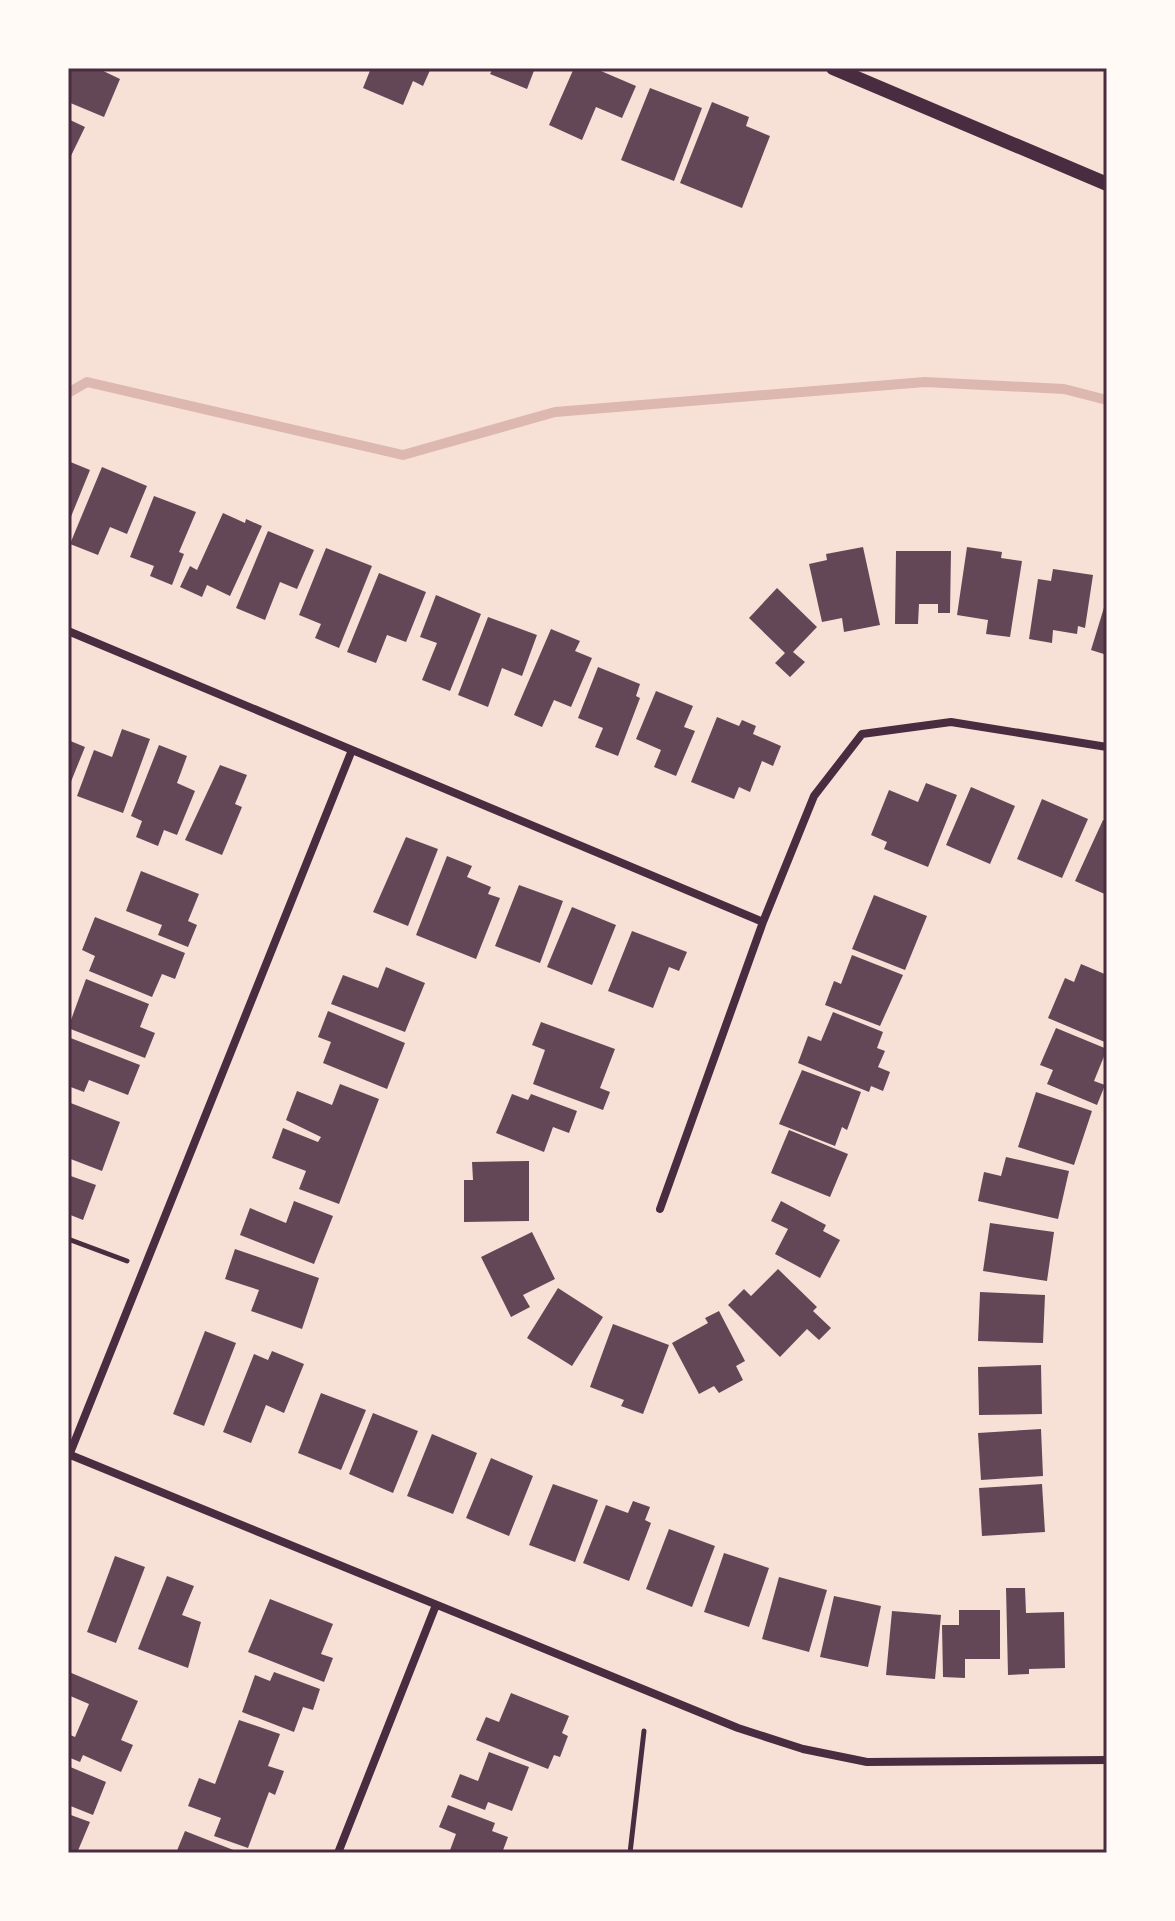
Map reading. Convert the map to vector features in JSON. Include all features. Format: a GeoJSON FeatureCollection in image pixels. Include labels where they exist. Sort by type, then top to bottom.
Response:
{"type":"FeatureCollection","features":[{"type":"Feature","properties":{"kind":"street"},"geometry":{"type":"LineString","coordinates":[[833,68],[1107,184]]}},
{"type":"Feature","properties":{"kind":"street"},"geometry":{"type":"LineString","coordinates":[[68,631],[763,922]]}},
{"type":"Feature","properties":{"kind":"street"},"geometry":{"type":"LineString","coordinates":[[660,1209],[763,922],[814,796],[862,734],[951,722],[1107,747]]}},
{"type":"Feature","properties":{"kind":"street"},"geometry":{"type":"LineString","coordinates":[[352,750],[69,1456],[738,1728],[803,1749],[867,1762],[1107,1760]]}},
{"type":"Feature","properties":{"kind":"street"},"geometry":{"type":"LineString","coordinates":[[338,1853],[436,1605]]}},
{"type":"Feature","properties":{"kind":"path"},"geometry":{"type":"LineString","coordinates":[[68,1239],[143,1267]]}},
{"type":"Feature","properties":{"kind":"path"},"geometry":{"type":"LineString","coordinates":[[630,1853],[644,1731]]}},
{"type":"Feature","properties":{"kind":"building"},"geometry":{"type":"Polygon","coordinates":[[[68,68],[97,68],[120,79],[104,117],[68,102],[68,68]]]}},
{"type":"Feature","properties":{"kind":"building"},"geometry":{"type":"Polygon","coordinates":[[[371,68],[431,68],[423,86],[413,81],[403,105],[363,88],[371,68]]]}},
{"type":"Feature","properties":{"kind":"building"},"geometry":{"type":"Polygon","coordinates":[[[493,68],[535,68],[527,89],[490,74],[493,68]]]}},
{"type":"Feature","properties":{"kind":"building"},"geometry":{"type":"Polygon","coordinates":[[[574,68],[594,68],[636,86],[622,118],[596,107],[582,140],[549,125],[574,68]]]}},
{"type":"Feature","properties":{"kind":"building"},"geometry":{"type":"Polygon","coordinates":[[[650,88],[702,108],[674,181],[621,160],[650,88]]]}},
{"type":"Feature","properties":{"kind":"building"},"geometry":{"type":"Polygon","coordinates":[[[712,102],[749,117],[746,126],[770,136],[742,208],[680,183],[712,102]]]}},
{"type":"Feature","properties":{"kind":"building"},"geometry":{"type":"Polygon","coordinates":[[[68,119],[85,127],[68,162],[68,119]]]}},
{"type":"Feature","properties":{"kind":"building"},"geometry":{"type":"Polygon","coordinates":[[[68,461],[90,470],[68,524],[68,461]]]}},
{"type":"Feature","properties":{"kind":"building"},"geometry":{"type":"Polygon","coordinates":[[[102,467],[147,486],[127,534],[110,527],[98,555],[70,544],[102,467]]]}},
{"type":"Feature","properties":{"kind":"building"},"geometry":{"type":"Polygon","coordinates":[[[154,496],[196,512],[179,552],[184,554],[172,585],[150,576],[154,566],[130,557],[154,496]]]}},
{"type":"Feature","properties":{"kind":"building"},"geometry":{"type":"Polygon","coordinates":[[[223,513],[245,523],[246,519],[262,526],[230,596],[207,585],[202,597],[180,587],[190,566],[197,570],[223,513]]]}},
{"type":"Feature","properties":{"kind":"building"},"geometry":{"type":"Polygon","coordinates":[[[268,531],[314,550],[297,589],[280,582],[265,620],[236,608],[268,531]]]}},
{"type":"Feature","properties":{"kind":"building"},"geometry":{"type":"Polygon","coordinates":[[[863,547],[880,625],[844,632],[842,618],[822,622],[809,564],[827,560],[826,554],[863,547]]]}},
{"type":"Feature","properties":{"kind":"building"},"geometry":{"type":"Polygon","coordinates":[[[967,547],[1002,552],[1001,558],[1022,561],[1010,637],[986,634],[988,620],[957,615],[967,547]]]}},
{"type":"Feature","properties":{"kind":"building"},"geometry":{"type":"Polygon","coordinates":[[[326,548],[372,566],[339,648],[315,638],[321,624],[299,615],[326,548]]]}},
{"type":"Feature","properties":{"kind":"building"},"geometry":{"type":"Polygon","coordinates":[[[896,551],[951,551],[950,613],[938,613],[938,604],[919,604],[918,624],[895,624],[896,551]]]}},
{"type":"Feature","properties":{"kind":"building"},"geometry":{"type":"Polygon","coordinates":[[[1053,569],[1093,575],[1085,628],[1078,626],[1077,634],[1053,630],[1052,643],[1029,639],[1038,579],[1051,581],[1053,569]]]}},
{"type":"Feature","properties":{"kind":"building"},"geometry":{"type":"Polygon","coordinates":[[[379,573],[426,592],[406,642],[387,635],[376,663],[347,652],[379,573]]]}},
{"type":"Feature","properties":{"kind":"building"},"geometry":{"type":"Polygon","coordinates":[[[777,588],[817,627],[793,652],[805,662],[790,677],[775,663],[785,653],[749,618],[777,588]]]}},
{"type":"Feature","properties":{"kind":"building"},"geometry":{"type":"Polygon","coordinates":[[[436,595],[481,614],[450,691],[422,680],[437,643],[420,637],[436,595]]]}},
{"type":"Feature","properties":{"kind":"building"},"geometry":{"type":"Polygon","coordinates":[[[1107,601],[1107,655],[1091,650],[1107,601]]]}},
{"type":"Feature","properties":{"kind":"building"},"geometry":{"type":"Polygon","coordinates":[[[488,617],[537,635],[522,676],[502,668],[488,707],[458,695],[488,617]]]}},
{"type":"Feature","properties":{"kind":"building"},"geometry":{"type":"Polygon","coordinates":[[[551,629],[580,641],[575,651],[592,658],[571,707],[554,700],[542,727],[514,715],[551,629]]]}},
{"type":"Feature","properties":{"kind":"building"},"geometry":{"type":"Polygon","coordinates":[[[598,667],[640,684],[636,696],[640,698],[618,756],[595,747],[603,728],[578,718],[598,667]]]}},
{"type":"Feature","properties":{"kind":"building"},"geometry":{"type":"Polygon","coordinates":[[[656,691],[693,706],[684,727],[695,731],[676,776],[654,767],[661,750],[636,739],[656,691]]]}},
{"type":"Feature","properties":{"kind":"building"},"geometry":{"type":"Polygon","coordinates":[[[717,717],[739,726],[742,720],[756,726],[753,734],[781,746],[773,766],[762,761],[750,792],[739,787],[734,799],[691,782],[717,717]]]}},
{"type":"Feature","properties":{"kind":"building"},"geometry":{"type":"Polygon","coordinates":[[[122,729],[150,739],[123,813],[77,796],[94,750],[112,757],[122,729]]]}},
{"type":"Feature","properties":{"kind":"building"},"geometry":{"type":"Polygon","coordinates":[[[68,740],[85,747],[68,789],[68,740]]]}},
{"type":"Feature","properties":{"kind":"building"},"geometry":{"type":"Polygon","coordinates":[[[159,745],[187,756],[177,783],[195,791],[177,835],[164,830],[158,846],[136,837],[142,821],[131,816],[159,745]]]}},
{"type":"Feature","properties":{"kind":"building"},"geometry":{"type":"Polygon","coordinates":[[[220,765],[247,775],[235,804],[242,807],[222,855],[185,840],[220,765]]]}},
{"type":"Feature","properties":{"kind":"building"},"geometry":{"type":"Polygon","coordinates":[[[926,783],[957,795],[928,867],[884,849],[887,842],[871,835],[889,790],[918,802],[926,783]]]}},
{"type":"Feature","properties":{"kind":"building"},"geometry":{"type":"Polygon","coordinates":[[[971,787],[1015,806],[990,864],[946,845],[971,787]]]}},
{"type":"Feature","properties":{"kind":"building"},"geometry":{"type":"Polygon","coordinates":[[[1042,799],[1088,819],[1062,878],[1017,859],[1042,799]]]}},
{"type":"Feature","properties":{"kind":"building"},"geometry":{"type":"Polygon","coordinates":[[[1103,820],[1107,821],[1107,895],[1075,881],[1103,820]]]}},
{"type":"Feature","properties":{"kind":"building"},"geometry":{"type":"Polygon","coordinates":[[[406,837],[438,849],[408,926],[373,912],[406,837]]]}},
{"type":"Feature","properties":{"kind":"building"},"geometry":{"type":"Polygon","coordinates":[[[447,856],[472,866],[467,877],[491,887],[488,894],[500,898],[476,959],[416,935],[447,856]]]}},
{"type":"Feature","properties":{"kind":"building"},"geometry":{"type":"Polygon","coordinates":[[[141,871],[199,894],[188,921],[197,925],[188,947],[158,935],[162,925],[126,911],[141,871]]]}},
{"type":"Feature","properties":{"kind":"building"},"geometry":{"type":"Polygon","coordinates":[[[519,885],[563,901],[540,963],[495,946],[519,885]]]}},
{"type":"Feature","properties":{"kind":"building"},"geometry":{"type":"Polygon","coordinates":[[[874,895],[927,916],[905,970],[852,949],[874,895]]]}},
{"type":"Feature","properties":{"kind":"building"},"geometry":{"type":"Polygon","coordinates":[[[572,907],[616,925],[592,985],[547,967],[572,907]]]}},
{"type":"Feature","properties":{"kind":"building"},"geometry":{"type":"Polygon","coordinates":[[[95,917],[185,953],[175,979],[162,974],[152,997],[89,971],[95,956],[82,950],[95,917]]]}},
{"type":"Feature","properties":{"kind":"building"},"geometry":{"type":"Polygon","coordinates":[[[632,931],[687,952],[679,971],[669,967],[653,1008],[608,991],[632,931]]]}},
{"type":"Feature","properties":{"kind":"building"},"geometry":{"type":"Polygon","coordinates":[[[852,955],[903,975],[880,1026],[825,1005],[834,981],[841,984],[852,955]]]}},
{"type":"Feature","properties":{"kind":"building"},"geometry":{"type":"Polygon","coordinates":[[[1081,964],[1107,975],[1107,1043],[1048,1018],[1065,978],[1074,982],[1081,964]]]}},
{"type":"Feature","properties":{"kind":"building"},"geometry":{"type":"Polygon","coordinates":[[[386,967],[425,983],[405,1032],[331,1004],[343,975],[378,988],[386,967]]]}},
{"type":"Feature","properties":{"kind":"building"},"geometry":{"type":"Polygon","coordinates":[[[86,979],[149,1004],[140,1027],[155,1033],[145,1058],[68,1028],[86,979]]]}},
{"type":"Feature","properties":{"kind":"building"},"geometry":{"type":"Polygon","coordinates":[[[328,1011],[405,1043],[387,1089],[323,1063],[331,1042],[318,1037],[328,1011]]]}},
{"type":"Feature","properties":{"kind":"building"},"geometry":{"type":"Polygon","coordinates":[[[833,1012],[883,1032],[877,1048],[885,1051],[878,1067],[890,1072],[883,1091],[871,1086],[869,1092],[798,1063],[808,1036],[821,1041],[833,1012]]]}},
{"type":"Feature","properties":{"kind":"building"},"geometry":{"type":"Polygon","coordinates":[[[541,1022],[615,1049],[600,1088],[610,1092],[603,1110],[533,1084],[545,1050],[532,1045],[541,1022]]]}},
{"type":"Feature","properties":{"kind":"building"},"geometry":{"type":"Polygon","coordinates":[[[1056,1028],[1107,1049],[1094,1081],[1105,1085],[1097,1105],[1047,1084],[1053,1070],[1040,1065],[1056,1028]]]}},
{"type":"Feature","properties":{"kind":"building"},"geometry":{"type":"Polygon","coordinates":[[[68,1037],[140,1065],[128,1095],[89,1080],[84,1092],[68,1086],[68,1037]]]}},
{"type":"Feature","properties":{"kind":"building"},"geometry":{"type":"Polygon","coordinates":[[[802,1070],[861,1092],[847,1130],[842,1127],[835,1146],[779,1124],[802,1070]]]}},
{"type":"Feature","properties":{"kind":"building"},"geometry":{"type":"Polygon","coordinates":[[[340,1084],[379,1099],[339,1204],[299,1189],[306,1171],[272,1158],[283,1128],[318,1142],[321,1137],[286,1120],[297,1091],[332,1105],[340,1084]]]}},
{"type":"Feature","properties":{"kind":"building"},"geometry":{"type":"Polygon","coordinates":[[[1036,1092],[1092,1111],[1074,1165],[1018,1147],[1036,1092]]]}},
{"type":"Feature","properties":{"kind":"building"},"geometry":{"type":"Polygon","coordinates":[[[512,1094],[528,1100],[531,1094],[577,1111],[569,1133],[553,1127],[544,1152],[496,1133],[512,1094]]]}},
{"type":"Feature","properties":{"kind":"building"},"geometry":{"type":"Polygon","coordinates":[[[68,1102],[120,1122],[102,1171],[68,1158],[71,1145],[68,1144],[68,1102]]]}},
{"type":"Feature","properties":{"kind":"building"},"geometry":{"type":"Polygon","coordinates":[[[789,1130],[848,1154],[830,1197],[771,1173],[789,1130]]]}},
{"type":"Feature","properties":{"kind":"building"},"geometry":{"type":"Polygon","coordinates":[[[1006,1157],[1069,1171],[1058,1219],[978,1201],[984,1172],[1001,1176],[1006,1157]]]}},
{"type":"Feature","properties":{"kind":"building"},"geometry":{"type":"Polygon","coordinates":[[[529,1161],[529,1221],[464,1222],[464,1180],[473,1180],[472,1162],[529,1161]]]}},
{"type":"Feature","properties":{"kind":"building"},"geometry":{"type":"Polygon","coordinates":[[[68,1175],[96,1185],[83,1220],[68,1214],[68,1175]]]}},
{"type":"Feature","properties":{"kind":"building"},"geometry":{"type":"Polygon","coordinates":[[[294,1201],[333,1216],[314,1264],[240,1235],[250,1208],[286,1223],[294,1201]]]}},
{"type":"Feature","properties":{"kind":"building"},"geometry":{"type":"Polygon","coordinates":[[[781,1201],[826,1225],[823,1231],[840,1240],[820,1278],[775,1254],[788,1229],[771,1221],[781,1201]]]}},
{"type":"Feature","properties":{"kind":"building"},"geometry":{"type":"Polygon","coordinates":[[[990,1223],[1054,1232],[1047,1281],[983,1271],[990,1223]]]}},
{"type":"Feature","properties":{"kind":"building"},"geometry":{"type":"Polygon","coordinates":[[[532,1232],[555,1279],[523,1295],[530,1307],[511,1317],[481,1257],[532,1232]]]}},
{"type":"Feature","properties":{"kind":"building"},"geometry":{"type":"Polygon","coordinates":[[[235,1249],[319,1278],[302,1329],[251,1311],[259,1290],[225,1279],[235,1249]]]}},
{"type":"Feature","properties":{"kind":"building"},"geometry":{"type":"Polygon","coordinates":[[[778,1269],[817,1307],[813,1311],[831,1328],[819,1340],[807,1329],[780,1357],[728,1305],[744,1289],[751,1296],[778,1269]]]}},
{"type":"Feature","properties":{"kind":"building"},"geometry":{"type":"Polygon","coordinates":[[[558,1288],[603,1317],[572,1366],[527,1338],[558,1288]]]}},
{"type":"Feature","properties":{"kind":"building"},"geometry":{"type":"Polygon","coordinates":[[[980,1292],[1045,1295],[1043,1343],[978,1341],[980,1292]]]}},
{"type":"Feature","properties":{"kind":"building"},"geometry":{"type":"Polygon","coordinates":[[[719,1311],[745,1361],[736,1366],[743,1380],[719,1393],[714,1386],[699,1394],[672,1343],[708,1323],[705,1318],[719,1311]]]}},
{"type":"Feature","properties":{"kind":"building"},"geometry":{"type":"Polygon","coordinates":[[[613,1324],[669,1345],[643,1414],[621,1406],[624,1400],[590,1387],[613,1324]]]}},
{"type":"Feature","properties":{"kind":"building"},"geometry":{"type":"Polygon","coordinates":[[[205,1331],[236,1343],[204,1426],[173,1414],[205,1331]]]}},
{"type":"Feature","properties":{"kind":"building"},"geometry":{"type":"Polygon","coordinates":[[[272,1351],[304,1364],[284,1413],[266,1405],[251,1443],[223,1432],[254,1354],[268,1360],[272,1351]]]}},
{"type":"Feature","properties":{"kind":"building"},"geometry":{"type":"Polygon","coordinates":[[[1041,1365],[1042,1414],[979,1415],[978,1367],[1041,1365]]]}},
{"type":"Feature","properties":{"kind":"building"},"geometry":{"type":"Polygon","coordinates":[[[321,1393],[366,1410],[341,1470],[298,1453],[321,1393]]]}},
{"type":"Feature","properties":{"kind":"building"},"geometry":{"type":"Polygon","coordinates":[[[373,1413],[418,1431],[393,1493],[349,1474],[373,1413]]]}},
{"type":"Feature","properties":{"kind":"building"},"geometry":{"type":"Polygon","coordinates":[[[1041,1429],[1043,1476],[981,1480],[978,1433],[1041,1429]]]}},
{"type":"Feature","properties":{"kind":"building"},"geometry":{"type":"Polygon","coordinates":[[[432,1434],[477,1453],[453,1514],[407,1496],[432,1434]]]}},
{"type":"Feature","properties":{"kind":"building"},"geometry":{"type":"Polygon","coordinates":[[[491,1458],[533,1476],[509,1536],[466,1518],[491,1458]]]}},
{"type":"Feature","properties":{"kind":"building"},"geometry":{"type":"Polygon","coordinates":[[[553,1484],[598,1500],[575,1562],[529,1545],[553,1484]]]}},
{"type":"Feature","properties":{"kind":"building"},"geometry":{"type":"Polygon","coordinates":[[[1042,1484],[1045,1532],[982,1536],[979,1488],[1042,1484]]]}},
{"type":"Feature","properties":{"kind":"building"},"geometry":{"type":"Polygon","coordinates":[[[633,1501],[650,1507],[645,1520],[651,1523],[629,1581],[583,1563],[606,1505],[628,1513],[633,1501]]]}},
{"type":"Feature","properties":{"kind":"building"},"geometry":{"type":"Polygon","coordinates":[[[669,1529],[715,1546],[692,1607],[646,1589],[669,1529]]]}},
{"type":"Feature","properties":{"kind":"building"},"geometry":{"type":"Polygon","coordinates":[[[724,1553],[769,1568],[749,1627],[704,1612],[724,1553]]]}},
{"type":"Feature","properties":{"kind":"building"},"geometry":{"type":"Polygon","coordinates":[[[115,1556],[145,1567],[116,1643],[87,1632],[115,1556]]]}},
{"type":"Feature","properties":{"kind":"building"},"geometry":{"type":"Polygon","coordinates":[[[167,1576],[194,1586],[182,1615],[201,1622],[188,1668],[138,1649],[167,1576]]]}},
{"type":"Feature","properties":{"kind":"building"},"geometry":{"type":"Polygon","coordinates":[[[779,1577],[827,1590],[809,1652],[762,1639],[779,1577]]]}},
{"type":"Feature","properties":{"kind":"building"},"geometry":{"type":"Polygon","coordinates":[[[1006,1588],[1025,1588],[1026,1613],[1064,1612],[1065,1668],[1029,1669],[1029,1674],[1008,1675],[1006,1588]]]}},
{"type":"Feature","properties":{"kind":"building"},"geometry":{"type":"Polygon","coordinates":[[[834,1596],[881,1606],[868,1667],[820,1657],[834,1596]]]}},
{"type":"Feature","properties":{"kind":"building"},"geometry":{"type":"Polygon","coordinates":[[[270,1599],[333,1624],[321,1654],[333,1658],[324,1682],[248,1652],[270,1599]]]}},
{"type":"Feature","properties":{"kind":"building"},"geometry":{"type":"Polygon","coordinates":[[[959,1610],[1000,1610],[1000,1659],[965,1659],[965,1678],[943,1677],[942,1625],[959,1625],[959,1610]]]}},
{"type":"Feature","properties":{"kind":"building"},"geometry":{"type":"Polygon","coordinates":[[[892,1611],[941,1615],[935,1679],[886,1675],[892,1611]]]}},
{"type":"Feature","properties":{"kind":"building"},"geometry":{"type":"Polygon","coordinates":[[[69,1672],[138,1701],[121,1740],[133,1745],[121,1772],[83,1755],[80,1762],[68,1757],[68,1734],[75,1737],[89,1704],[68,1695],[69,1672]]]}},
{"type":"Feature","properties":{"kind":"building"},"geometry":{"type":"Polygon","coordinates":[[[274,1672],[320,1689],[313,1710],[303,1707],[294,1732],[242,1712],[255,1675],[270,1681],[274,1672]]]}},
{"type":"Feature","properties":{"kind":"building"},"geometry":{"type":"Polygon","coordinates":[[[511,1693],[569,1716],[562,1733],[568,1736],[560,1757],[554,1755],[548,1769],[476,1740],[486,1717],[499,1722],[511,1693]]]}},
{"type":"Feature","properties":{"kind":"building"},"geometry":{"type":"Polygon","coordinates":[[[239,1720],[280,1734],[268,1766],[284,1771],[275,1795],[269,1792],[248,1848],[214,1836],[221,1818],[188,1806],[199,1778],[215,1784],[239,1720]]]}},
{"type":"Feature","properties":{"kind":"building"},"geometry":{"type":"Polygon","coordinates":[[[489,1752],[529,1767],[512,1811],[488,1802],[485,1810],[451,1797],[460,1774],[478,1781],[489,1752]]]}},
{"type":"Feature","properties":{"kind":"building"},"geometry":{"type":"Polygon","coordinates":[[[68,1766],[106,1782],[93,1815],[68,1805],[68,1766]]]}},
{"type":"Feature","properties":{"kind":"building"},"geometry":{"type":"Polygon","coordinates":[[[448,1805],[495,1823],[492,1831],[508,1837],[502,1853],[449,1853],[456,1834],[439,1827],[448,1805]]]}},
{"type":"Feature","properties":{"kind":"building"},"geometry":{"type":"Polygon","coordinates":[[[68,1814],[90,1822],[77,1853],[68,1852],[68,1814]]]}},
{"type":"Feature","properties":{"kind":"building"},"geometry":{"type":"Polygon","coordinates":[[[185,1831],[241,1853],[176,1853],[185,1831]]]}},
{"type":"Feature","properties":{"kind":"waterway"},"geometry":{"type":"LineString","coordinates":[[68,393],[87,382],[403,455],[555,412],[925,382],[1064,389],[1107,400]]}}]}
